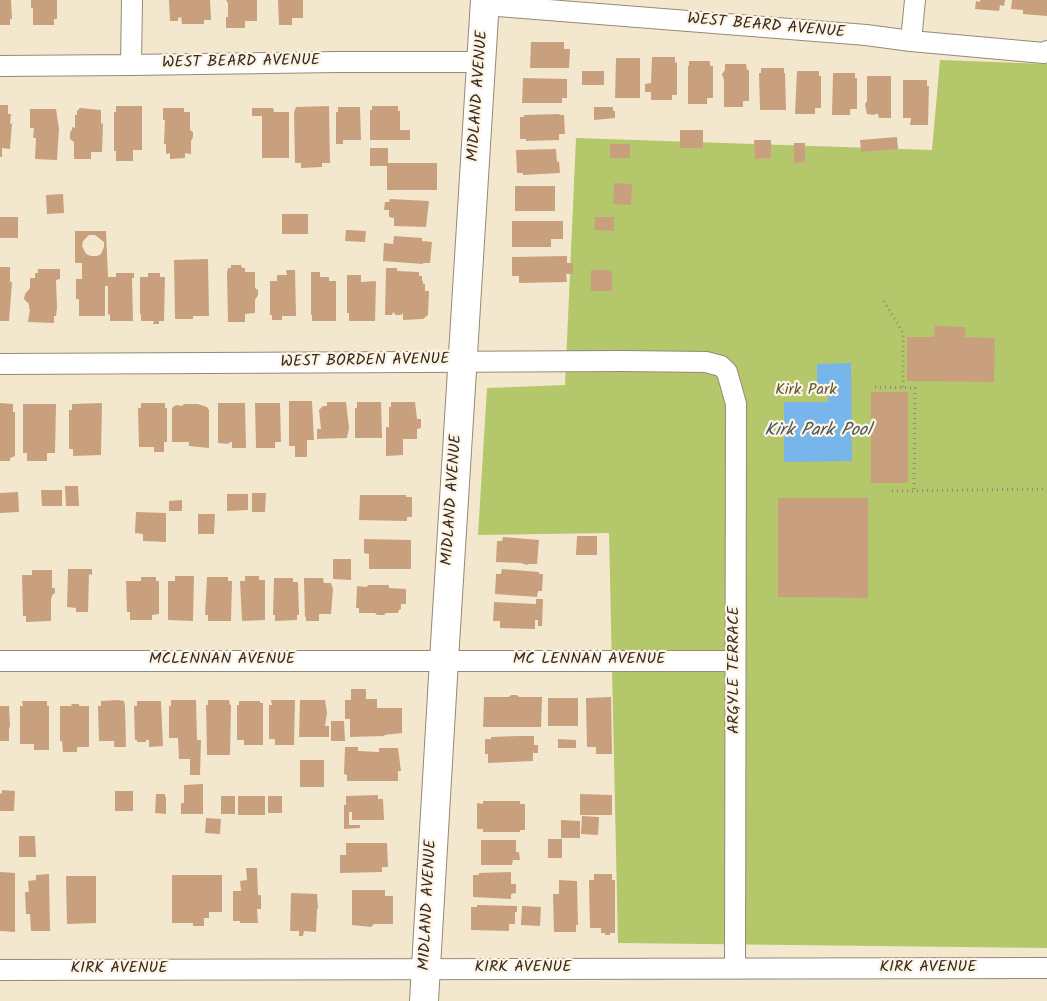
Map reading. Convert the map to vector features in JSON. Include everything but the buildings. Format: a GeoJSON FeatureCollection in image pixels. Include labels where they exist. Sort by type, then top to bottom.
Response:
{"type":"FeatureCollection","features":[{"type":"Feature","properties":{"kind":"street"},"geometry":{"type":"LineString","coordinates":[[131,65],[132,0]]}},
{"type":"Feature","properties":{"kind":"street"},"geometry":{"type":"LineString","coordinates":[[911,41],[915,0]]}},
{"type":"Feature","properties":{"kind":"street","name":"WEST BEARD AVENUE"},"geometry":{"type":"LineString","coordinates":[[485,2],[866,35],[1044,53],[1047,51]]}},
{"type":"Feature","properties":{"kind":"street","name":"MIDLAND AVENUE"},"geometry":{"type":"LineString","coordinates":[[424,1001],[485,2]]}},
{"type":"Feature","properties":{"kind":"street","name":"WEST BEARD AVENUE"},"geometry":{"type":"LineString","coordinates":[[0,66],[481,62]]}},
{"type":"Feature","properties":{"kind":"street","name":"WEST BORDEN AVENUE"},"geometry":{"type":"LineString","coordinates":[[0,364],[462,361],[706,362],[721,366],[727,372]]}},
{"type":"Feature","properties":{"kind":"street","name":"ARGYLE TERRACE"},"geometry":{"type":"LineString","coordinates":[[727,372],[736,404],[735,968]]}},
{"type":"Feature","properties":{"kind":"street","name":"MCLENNAN AVENUE"},"geometry":{"type":"LineString","coordinates":[[0,661],[444,660]]}},
{"type":"Feature","properties":{"kind":"street","name":"MC LENNAN AVENUE"},"geometry":{"type":"LineString","coordinates":[[444,660],[735,661]]}},
{"type":"Feature","properties":{"kind":"street","name":"KIRK AVENUE"},"geometry":{"type":"LineString","coordinates":[[0,970],[1047,968]]}},
{"type":"Feature","properties":{"kind":"path"},"geometry":{"type":"LineString","coordinates":[[884,302],[903,333],[903,388]]}},
{"type":"Feature","properties":{"kind":"path"},"geometry":{"type":"LineString","coordinates":[[875,387],[915,388],[914,491]]}},
{"type":"Feature","properties":{"kind":"path"},"geometry":{"type":"LineString","coordinates":[[892,491],[1047,489]]}},
{"type":"Feature","properties":{"kind":"green space","name":"Kirk Park"},"geometry":{"type":"Polygon","coordinates":[[[940,60],[1047,64],[1047,948],[618,943],[609,533],[478,535],[487,388],[565,385],[576,138],[932,150],[940,60]]]}},
{"type":"Feature","properties":{"kind":"water","name":"Kirk Park Pool"},"geometry":{"type":"Polygon","coordinates":[[[851,363],[852,461],[784,462],[784,402],[828,402],[828,392],[817,393],[817,364],[851,363]]]}}]}
